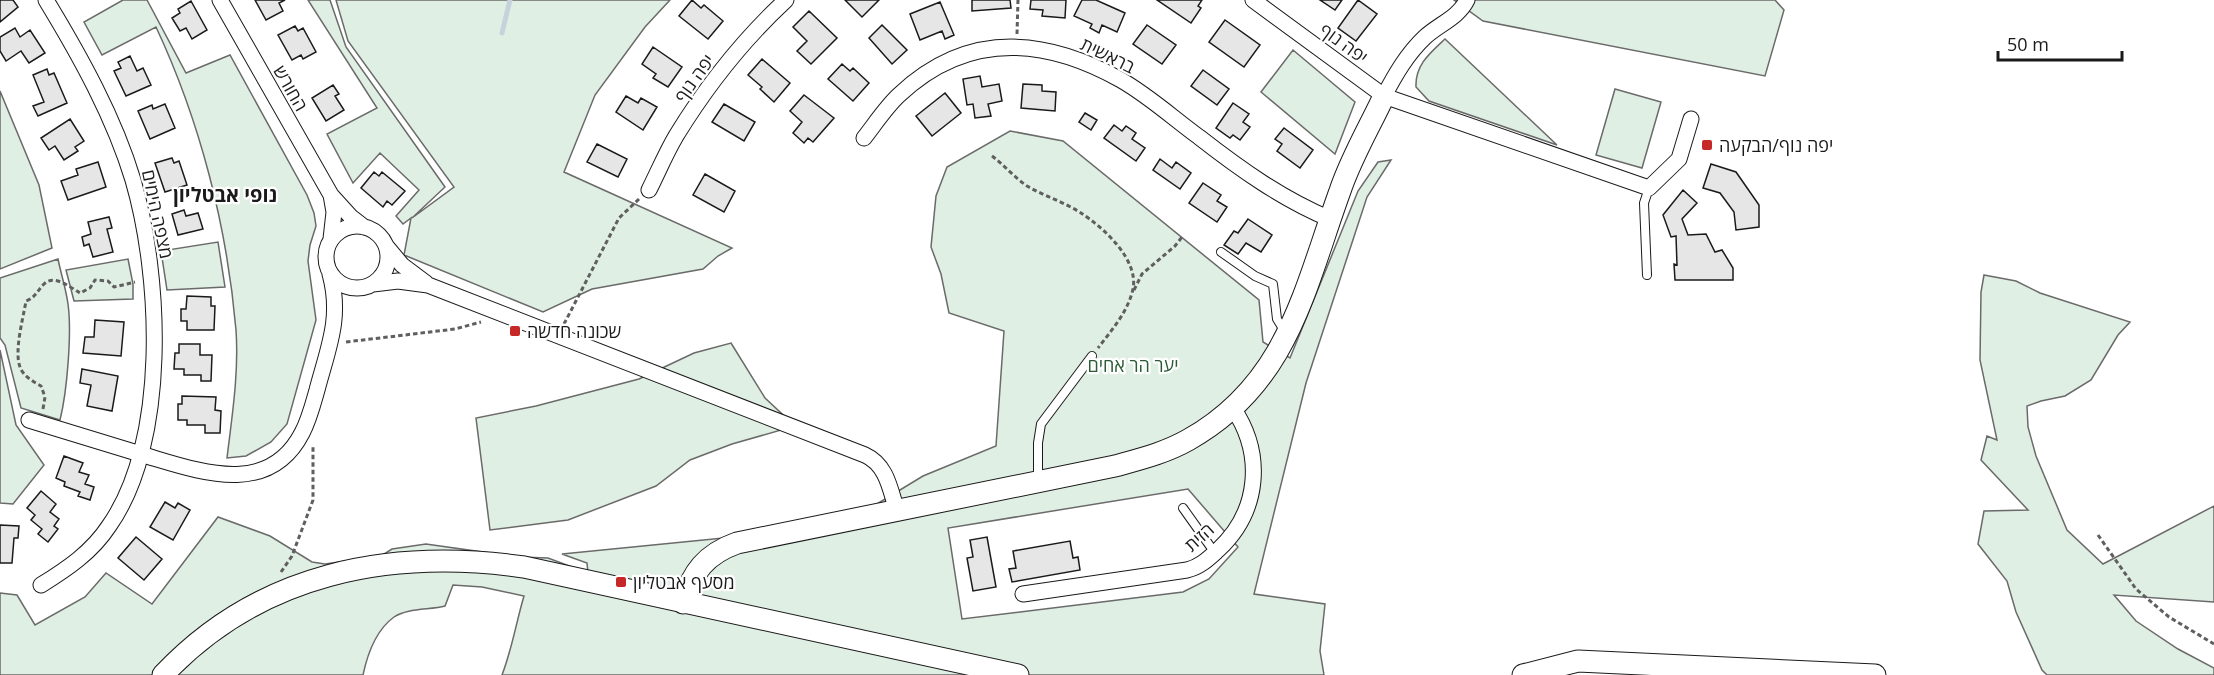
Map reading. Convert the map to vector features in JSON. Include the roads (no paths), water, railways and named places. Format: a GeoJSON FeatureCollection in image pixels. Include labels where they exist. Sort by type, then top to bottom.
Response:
{"type":"FeatureCollection","features":[{"type":"Feature","properties":{"kind":"main road"},"geometry":{"type":"LineString","coordinates":[[683,603],[689,584],[699,567],[714,553],[736,543],[1115,466],[1153,456],[1186,441],[1215,423],[1233,408],[1261,378],[1287,336],[1352,159],[1384,96]]}},
{"type":"Feature","properties":{"kind":"main road"},"geometry":{"type":"LineString","coordinates":[[163,675],[205,636],[238,613],[260,602],[335,574],[394,563],[458,560],[490,562],[559,574],[1018,675]]}},
{"type":"Feature","properties":{"kind":"main road"},"geometry":{"type":"LineString","coordinates":[[1523,675],[1578,661],[1875,675]]}},
{"type":"Feature","properties":{"kind":"street","name":"מצפה הימים"},"geometry":{"type":"LineString","coordinates":[[41,585],[87,553],[110,525],[128,492],[140,454],[151,392],[155,348],[152,279],[143,220],[133,180],[120,144],[93,85],[46,0]]}},
{"type":"Feature","properties":{"kind":"street","name":"החורש"},"geometry":{"type":"LineString","coordinates":[[220,0],[331,195],[351,217],[364,227]]}},
{"type":"Feature","properties":{"kind":"street","name":"יפה נוף"},"geometry":{"type":"LineString","coordinates":[[649,190],[676,137],[698,103],[747,40],[786,0]]}},
{"type":"Feature","properties":{"kind":"street","name":"יפה נוף"},"geometry":{"type":"LineString","coordinates":[[1253,0],[1384,96],[1649,188]]}},
{"type":"Feature","properties":{"kind":"street"},"geometry":{"type":"LineString","coordinates":[[1384,96],[1415,47],[1431,32],[1456,15],[1467,0]]}},
{"type":"Feature","properties":{"kind":"street","name":"בראשית"},"geometry":{"type":"LineString","coordinates":[[864,138],[898,96],[934,67],[972,51],[1017,47],[1049,50],[1087,62],[1123,81],[1262,183],[1306,209],[1330,219]]}},
{"type":"Feature","properties":{"kind":"street"},"geometry":{"type":"LineString","coordinates":[[1649,188],[1679,159],[1691,119]]}},
{"type":"Feature","properties":{"kind":"street","name":"החורש"},"geometry":{"type":"LineString","coordinates":[[331,195],[334,212],[331,239]]}},
{"type":"Feature","properties":{"kind":"street"},"geometry":{"type":"LineString","coordinates":[[334,326],[335,301],[325,256],[331,239],[346,228],[364,227],[380,236],[402,265],[428,285]]}},
{"type":"Feature","properties":{"kind":"street"},"geometry":{"type":"LineString","coordinates":[[34,422],[192,470],[243,475],[276,463],[290,450],[302,433],[311,410],[334,326],[346,304],[382,276],[387,264],[386,246]]}},
{"type":"Feature","properties":{"kind":"street"},"geometry":{"type":"LineString","coordinates":[[330,274],[344,286],[368,286],[398,281],[428,285],[868,457],[878,463],[884,471],[897,511]]}},
{"type":"Feature","properties":{"kind":"street","name":"הזית"},"geometry":{"type":"LineString","coordinates":[[1023,594],[1190,570],[1204,563],[1225,543],[1239,523],[1249,502],[1254,460],[1250,440],[1233,408]]}},
{"type":"Feature","properties":{"kind":"lane"},"geometry":{"type":"LineString","coordinates":[[1647,275],[1644,203],[1649,188]]}},
{"type":"Feature","properties":{"kind":"lane"},"geometry":{"type":"LineString","coordinates":[[1221,252],[1256,276],[1273,284],[1277,319],[1287,336]]}},
{"type":"Feature","properties":{"kind":"lane"},"geometry":{"type":"LineString","coordinates":[[1038,482],[1038,443],[1041,424],[1092,357]]}},
{"type":"Feature","properties":{"kind":"lane"},"geometry":{"type":"LineString","coordinates":[[1183,508],[1215,553]]}},
{"type":"Feature","properties":{"kind":"waterway"},"geometry":{"type":"LineString","coordinates":[[502,33],[510,0]]}},
{"type":"Feature","properties":{"kind":"place","name":"יפה נוף/הבקעה"},"geometry":{"type":"Point","coordinates":[1707,145]}},
{"type":"Feature","properties":{"kind":"place","name":"שכונה חדשה"},"geometry":{"type":"Point","coordinates":[515,331]}},
{"type":"Feature","properties":{"kind":"place","name":"מסעף אבטליון"},"geometry":{"type":"Point","coordinates":[621,582]}},
{"type":"Feature","properties":{"kind":"district","name":"נופי אבטליון"},"geometry":{"type":"Point","coordinates":[225,194]}},
{"type":"Feature","properties":{"kind":"park label","name":"יער הר אחים"},"geometry":{"type":"Point","coordinates":[1133,365]}}]}
